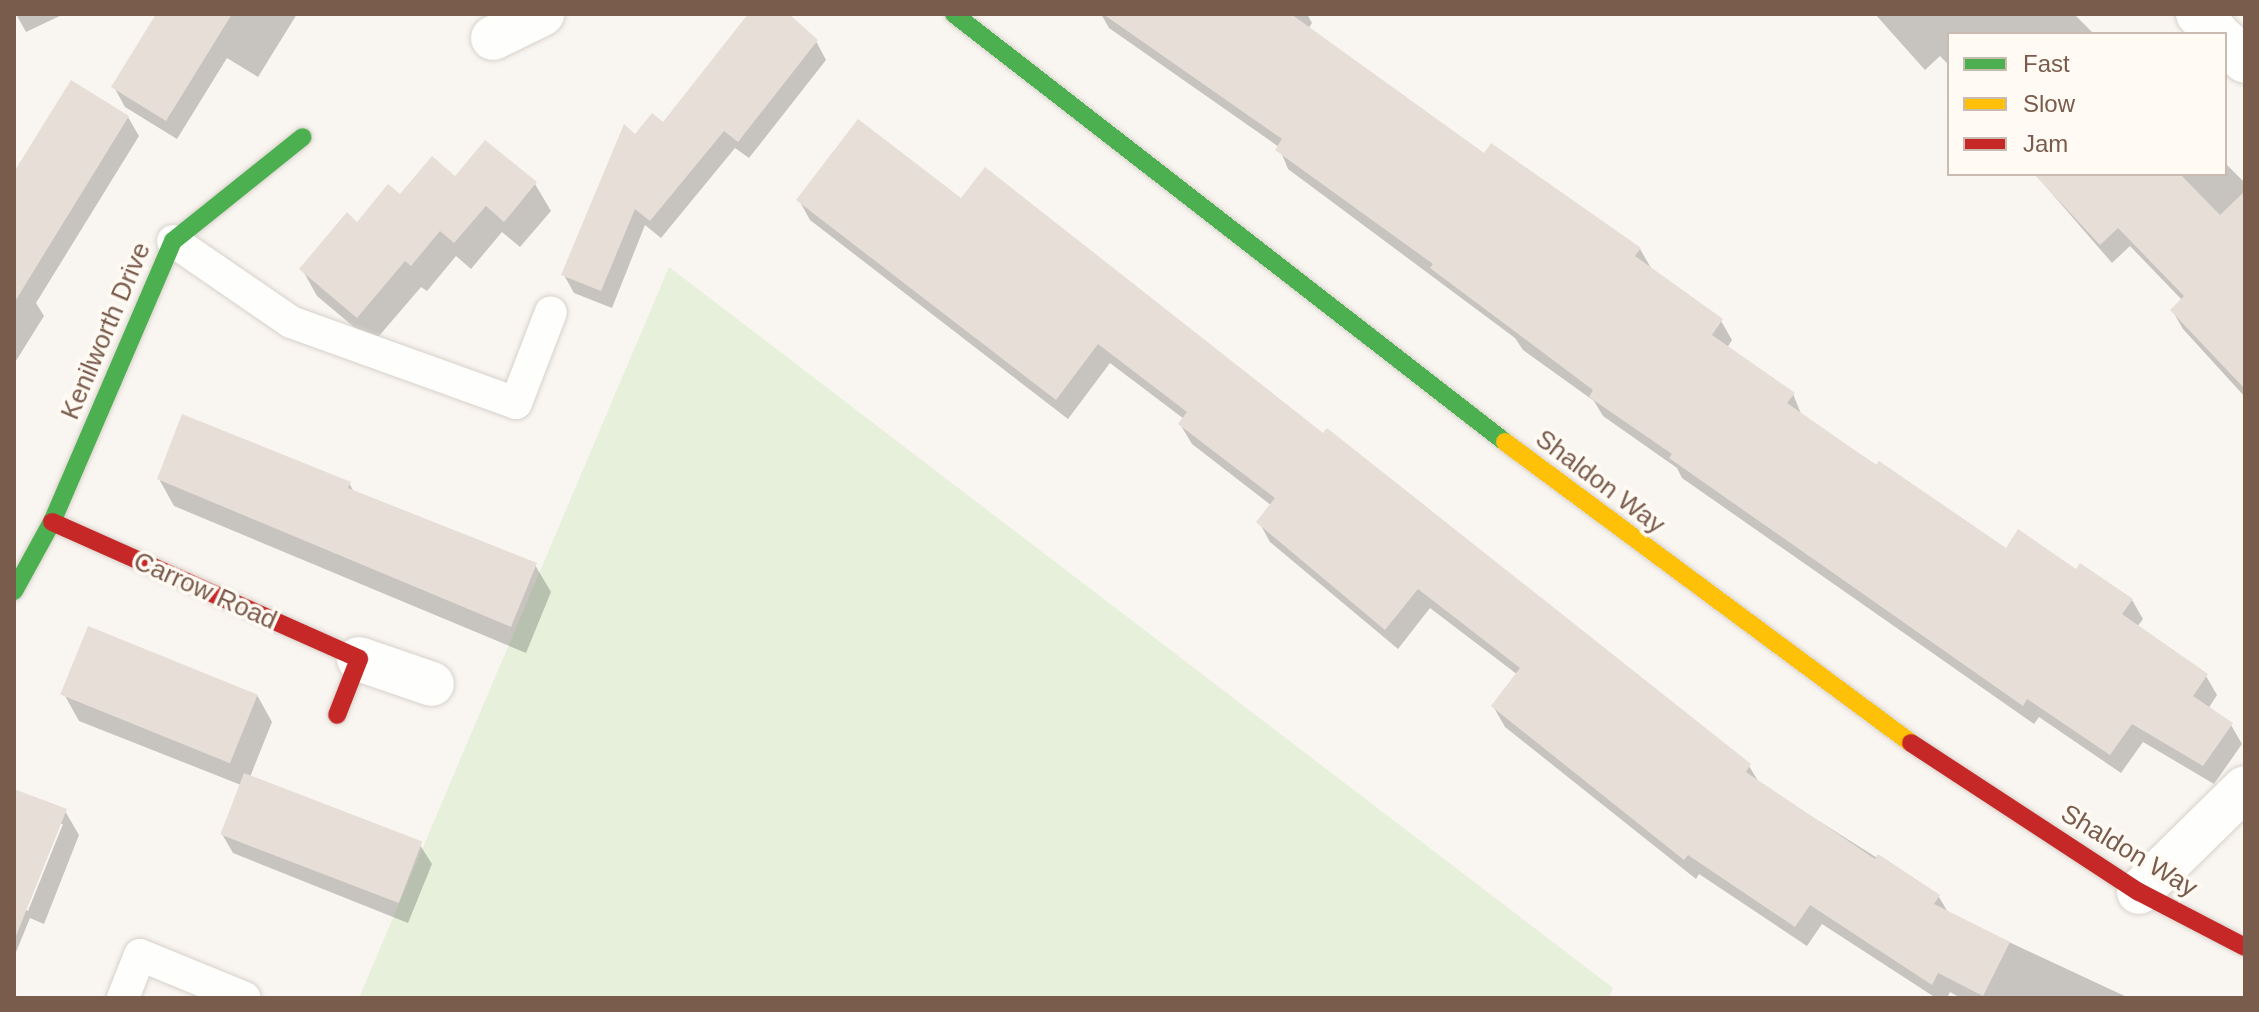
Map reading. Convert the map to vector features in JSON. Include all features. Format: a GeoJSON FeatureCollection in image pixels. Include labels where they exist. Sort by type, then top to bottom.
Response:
{"type":"FeatureCollection","features":[{"type":"Feature","properties":{"kind":"street"},"geometry":{"type":"LineString","coordinates":[[493,38],[542,14]]}},
{"type":"Feature","properties":{"kind":"street","name":"Shaldon Way"},"geometry":{"type":"LineString","coordinates":[[954,14],[1618,530],[1881,723],[2139,892],[2245,947]]}},
{"type":"Feature","properties":{"kind":"street"},"geometry":{"type":"LineString","coordinates":[[2198,14],[2216,32]]}},
{"type":"Feature","properties":{"kind":"street"},"geometry":{"type":"LineString","coordinates":[[2227,43],[2245,61]]}},
{"type":"Feature","properties":{"kind":"street","name":"Kenilworth Drive"},"geometry":{"type":"LineString","coordinates":[[14,591],[52,522],[173,241],[303,137]]}},
{"type":"Feature","properties":{"kind":"street","name":"Carrow Road"},"geometry":{"type":"LineString","coordinates":[[52,522],[359,659],[432,684]]}},
{"type":"Feature","properties":{"kind":"street"},"geometry":{"type":"LineString","coordinates":[[337,715],[359,659]]}},
{"type":"Feature","properties":{"kind":"street"},"geometry":{"type":"LineString","coordinates":[[2139,892],[2245,788]]}},
{"type":"Feature","properties":{"kind":"lane"},"geometry":{"type":"LineString","coordinates":[[173,241],[291,322],[516,403],[551,312]]}},
{"type":"Feature","properties":{"kind":"lane"},"geometry":{"type":"LineString","coordinates":[[123,998],[140,955],[245,998]]}},
{"type":"Feature","properties":{"kind":"green space"},"geometry":{"type":"Polygon","coordinates":[[[669,267],[1613,988],[1608,998],[359,998],[669,267]]]}},
{"type":"Feature","properties":{"kind":"building"},"geometry":{"type":"Polygon","coordinates":[[[156,14],[232,14],[166,121],[111,87],[156,14]]]}},
{"type":"Feature","properties":{"kind":"building"},"geometry":{"type":"Polygon","coordinates":[[[748,14],[789,14],[818,40],[738,142],[724,131],[650,221],[635,209],[601,291],[561,275],[624,124],[635,134],[652,113],[663,122],[748,14]]]}},
{"type":"Feature","properties":{"kind":"building"},"geometry":{"type":"Polygon","coordinates":[[[1103,14],[1291,14],[1484,153],[1491,143],[1641,248],[1635,256],[1723,319],[1712,335],[1795,393],[1787,403],[1876,465],[1879,461],[2006,548],[2018,529],[2076,569],[2080,563],[2133,599],[2122,614],[2208,674],[2193,696],[2233,723],[2203,766],[2132,724],[2110,755],[2027,699],[2023,706],[1669,458],[1672,454],[1589,397],[1593,390],[1430,268],[1433,264],[1275,150],[1282,139],[1103,14]]]}},
{"type":"Feature","properties":{"kind":"building"},"geometry":{"type":"Polygon","coordinates":[[[71,80],[129,116],[14,303],[14,172],[71,80]]]}},
{"type":"Feature","properties":{"kind":"building"},"geometry":{"type":"Polygon","coordinates":[[[858,119],[961,198],[985,167],[1323,433],[1327,428],[1751,764],[1746,772],[1875,859],[1878,854],[1940,895],[1934,904],[2010,942],[1983,996],[1938,973],[1932,985],[1810,905],[1795,927],[1688,855],[1684,860],[1491,706],[1520,668],[1418,589],[1385,630],[1256,522],[1275,498],[1178,424],[1187,412],[1098,344],[1056,400],[796,200],[858,119]]]}},
{"type":"Feature","properties":{"kind":"building"},"geometry":{"type":"Polygon","coordinates":[[[485,140],[537,182],[504,222],[486,206],[454,243],[440,231],[411,266],[405,261],[357,318],[299,269],[347,212],[357,222],[388,184],[400,194],[432,156],[455,176],[485,140]]]}},
{"type":"Feature","properties":{"kind":"building"},"geometry":{"type":"Polygon","coordinates":[[[2036,176],[2182,176],[2220,215],[2245,191],[2245,389],[2170,310],[2184,296],[2118,228],[2100,245],[2036,176]]]}},
{"type":"Feature","properties":{"kind":"building"},"geometry":{"type":"Polygon","coordinates":[[[182,414],[351,482],[348,488],[537,563],[511,627],[157,479],[182,414]]]}},
{"type":"Feature","properties":{"kind":"building"},"geometry":{"type":"Polygon","coordinates":[[[88,626],[258,695],[230,763],[60,695],[88,626]]]}},
{"type":"Feature","properties":{"kind":"building"},"geometry":{"type":"Polygon","coordinates":[[[244,773],[422,841],[399,903],[220,835],[244,773]]]}},
{"type":"Feature","properties":{"kind":"building"},"geometry":{"type":"Polygon","coordinates":[[[14,789],[67,809],[16,936],[14,935],[14,789]]]}},
{"type":"Feature","properties":{"kind":"traffic: fast"},"geometry":{"type":"LineString","coordinates":[[954,14],[1505,442]]}},
{"type":"Feature","properties":{"kind":"traffic: fast"},"geometry":{"type":"LineString","coordinates":[[14,591],[52,522],[173,241],[303,137]]}},
{"type":"Feature","properties":{"kind":"traffic: slow"},"geometry":{"type":"LineString","coordinates":[[1505,442],[1911,743]]}},
{"type":"Feature","properties":{"kind":"traffic: jam"},"geometry":{"type":"LineString","coordinates":[[52,522],[359,659],[337,715]]}},
{"type":"Feature","properties":{"kind":"traffic: jam"},"geometry":{"type":"LineString","coordinates":[[1911,743],[2139,892],[2245,947]]}}]}
